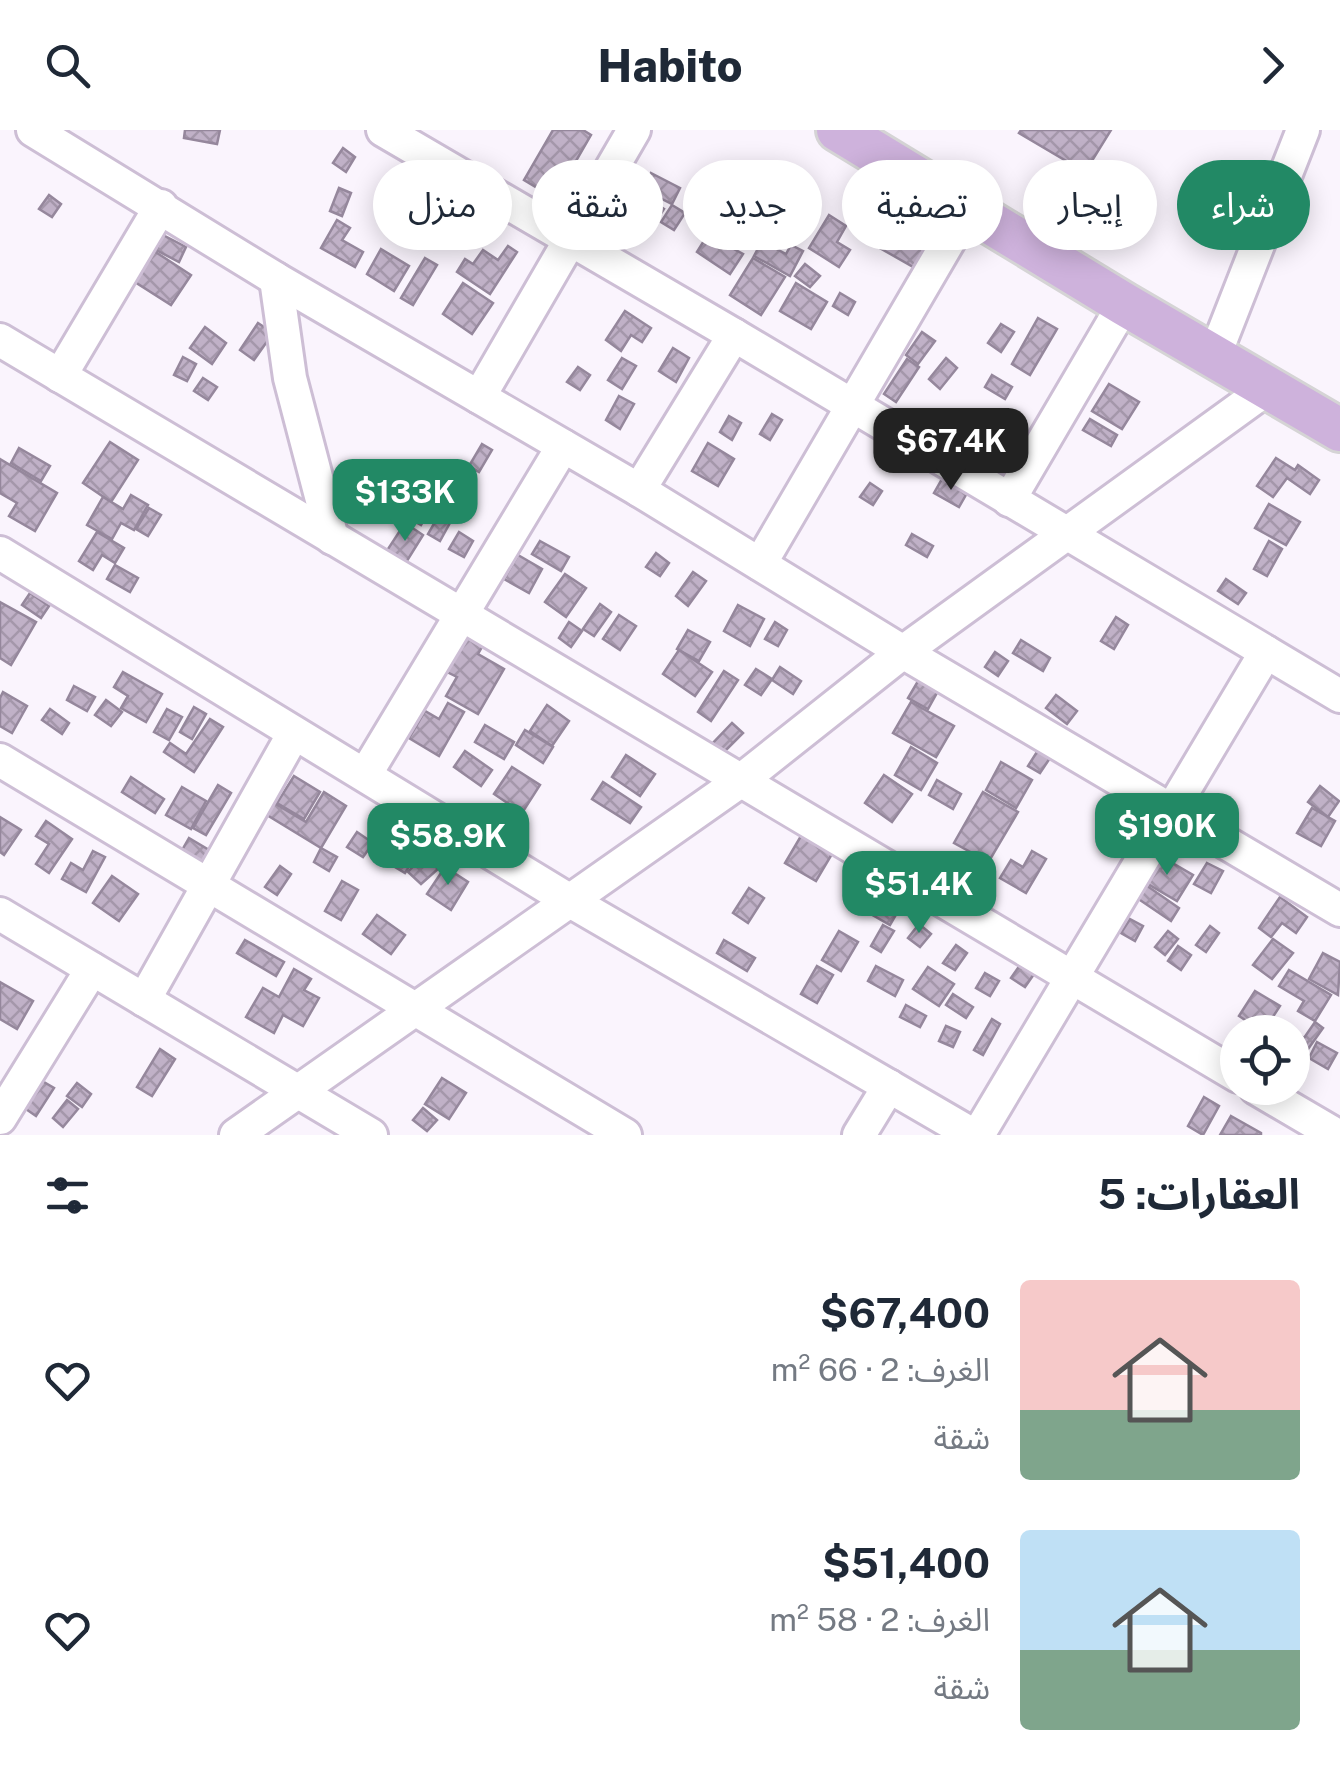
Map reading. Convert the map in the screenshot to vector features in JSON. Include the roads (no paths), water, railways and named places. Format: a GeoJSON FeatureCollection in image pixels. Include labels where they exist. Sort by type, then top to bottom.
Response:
{"type":"FeatureCollection","features":[{"type":"Feature","properties":{"kind":"main road"},"geometry":{"type":"LineString","coordinates":[[838,130],[888,160]]}},
{"type":"Feature","properties":{"kind":"main road"},"geometry":{"type":"LineString","coordinates":[[1003,230],[1340,430]]}},
{"type":"Feature","properties":{"kind":"street"},"geometry":{"type":"LineString","coordinates":[[383,130],[532,217]]}},
{"type":"Feature","properties":{"kind":"street"},"geometry":{"type":"LineString","coordinates":[[616,160],[634,130]]}},
{"type":"Feature","properties":{"kind":"street"},"geometry":{"type":"LineString","coordinates":[[1214,357],[1302,130]]}},
{"type":"Feature","properties":{"kind":"street"},"geometry":{"type":"LineString","coordinates":[[37,131],[276,280],[640,490],[902,652],[1340,910]]}},
{"type":"Feature","properties":{"kind":"street"},"geometry":{"type":"LineString","coordinates":[[60,376],[160,206]]}},
{"type":"Feature","properties":{"kind":"street"},"geometry":{"type":"LineString","coordinates":[[479,397],[564,250]]}},
{"type":"Feature","properties":{"kind":"street"},"geometry":{"type":"LineString","coordinates":[[589,250],[1340,696]]}},
{"type":"Feature","properties":{"kind":"street"},"geometry":{"type":"LineString","coordinates":[[760,564],[944,250]]}},
{"type":"Feature","properties":{"kind":"street"},"geometry":{"type":"LineString","coordinates":[[276,280],[290,378],[332,538]]}},
{"type":"Feature","properties":{"kind":"street"},"geometry":{"type":"LineString","coordinates":[[1009,500],[1124,304]]}},
{"type":"Feature","properties":{"kind":"street"},"geometry":{"type":"LineString","coordinates":[[640,490],[734,335]]}},
{"type":"Feature","properties":{"kind":"street"},"geometry":{"type":"LineString","coordinates":[[0,340],[1220,1065]]}},
{"type":"Feature","properties":{"kind":"street"},"geometry":{"type":"LineString","coordinates":[[236,1135],[739,782],[902,652],[1268,388]]}},
{"type":"Feature","properties":{"kind":"street"},"geometry":{"type":"LineString","coordinates":[[364,775],[562,446]]}},
{"type":"Feature","properties":{"kind":"street"},"geometry":{"type":"LineString","coordinates":[[0,552],[572,902],[976,1135],[1266,652]]}},
{"type":"Feature","properties":{"kind":"street"},"geometry":{"type":"LineString","coordinates":[[144,1000],[294,734]]}},
{"type":"Feature","properties":{"kind":"street"},"geometry":{"type":"LineString","coordinates":[[0,760],[626,1135]]}},
{"type":"Feature","properties":{"kind":"street"},"geometry":{"type":"LineString","coordinates":[[0,914],[370,1135]]}},
{"type":"Feature","properties":{"kind":"street"},"geometry":{"type":"LineString","coordinates":[[0,1118],[92,970]]}},
{"type":"Feature","properties":{"kind":"street"},"geometry":{"type":"LineString","coordinates":[[859,1135],[889,1086]]}},
{"type":"Feature","properties":{"kind":"street"},"geometry":{"type":"LineString","coordinates":[[1285,1105],[1336,1135]]}}]}
